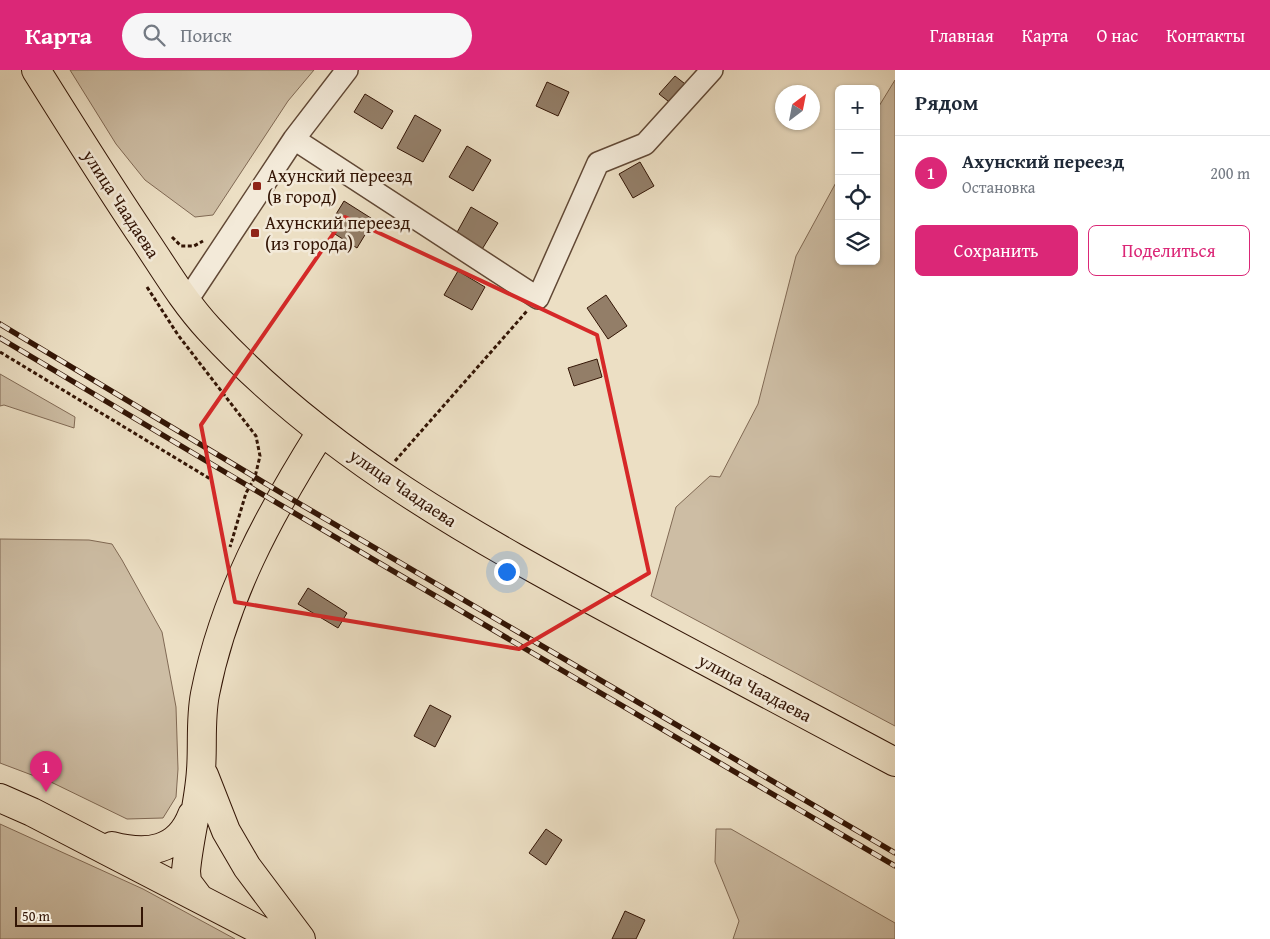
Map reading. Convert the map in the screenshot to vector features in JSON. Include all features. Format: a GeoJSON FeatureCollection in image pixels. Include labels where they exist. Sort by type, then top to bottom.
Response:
{"type":"FeatureCollection","features":[{"type":"Feature","properties":{"kind":"main road","name":"улица Чаадаева"},"geometry":{"type":"LineString","coordinates":[[36,70],[90,158],[186,302],[243,365],[321,432],[382,476],[447,519],[531,568],[895,762]]}},
{"type":"Feature","properties":{"kind":"main road"},"geometry":{"type":"LineString","coordinates":[[186,866],[200,844],[211,840],[224,841],[243,859],[248,884],[243,897],[230,905],[205,901],[187,882],[186,866],[198,800],[201,769],[203,710],[223,625],[242,574],[283,494],[321,432]]}},
{"type":"Feature","properties":{"kind":"main road"},"geometry":{"type":"LineString","coordinates":[[201,769],[219,818],[243,859],[301,939]]}},
{"type":"Feature","properties":{"kind":"main road"},"geometry":{"type":"LineString","coordinates":[[0,798],[32,812],[277,939]]}},
{"type":"Feature","properties":{"kind":"main road"},"geometry":{"type":"LineString","coordinates":[[71,832],[124,849],[146,851],[157,849],[176,840],[183,833],[190,823],[198,800]]}},
{"type":"Feature","properties":{"kind":"street"},"geometry":{"type":"LineString","coordinates":[[186,302],[294,139],[347,70]]}},
{"type":"Feature","properties":{"kind":"street"},"geometry":{"type":"LineString","coordinates":[[294,139],[538,298],[598,163],[645,144],[712,70]]}},
{"type":"Feature","properties":{"kind":"path"},"geometry":{"type":"LineString","coordinates":[[144,282],[178,335],[256,436],[260,456],[255,477],[246,493],[227,554]]}},
{"type":"Feature","properties":{"kind":"path"},"geometry":{"type":"LineString","coordinates":[[382,476],[538,298]]}},
{"type":"Feature","properties":{"kind":"path"},"geometry":{"type":"LineString","coordinates":[[0,352],[212,480]]}},
{"type":"Feature","properties":{"kind":"highlighted area"},"geometry":{"type":"Polygon","coordinates":[[[345,217],[597,335],[649,573],[519,649],[235,602],[201,425],[345,217]]]}},
{"type":"Feature","properties":{"kind":"shaded area"},"geometry":{"type":"Polygon","coordinates":[[[70,70],[314,70],[288,101],[213,215],[195,217],[145,180],[116,144],[70,70]]]}},
{"type":"Feature","properties":{"kind":"shaded area"},"geometry":{"type":"Polygon","coordinates":[[[895,80],[895,726],[651,596],[676,507],[710,476],[720,477],[758,404],[796,256],[835,184],[835,265],[880,265],[880,104],[895,80]]]}},
{"type":"Feature","properties":{"kind":"shaded area"},"geometry":{"type":"Polygon","coordinates":[[[0,374],[75,417],[74,428],[4,405],[0,406],[0,374]]]}},
{"type":"Feature","properties":{"kind":"shaded area"},"geometry":{"type":"Polygon","coordinates":[[[0,539],[89,540],[112,544],[122,560],[162,632],[176,707],[178,769],[176,797],[163,818],[127,819],[53,783],[0,763],[0,539]]]}},
{"type":"Feature","properties":{"kind":"shaded area"},"geometry":{"type":"Polygon","coordinates":[[[0,824],[143,889],[235,939],[0,939],[0,824]]]}},
{"type":"Feature","properties":{"kind":"shaded area"},"geometry":{"type":"Polygon","coordinates":[[[716,829],[731,829],[895,923],[895,939],[733,939],[739,921],[715,862],[716,829]]]}},
{"type":"Feature","properties":{"kind":"building"},"geometry":{"type":"Polygon","coordinates":[[[675,76],[689,87],[673,105],[659,94],[675,76]]]}},
{"type":"Feature","properties":{"kind":"building"},"geometry":{"type":"Polygon","coordinates":[[[547,82],[569,92],[558,116],[536,106],[547,82]]]}},
{"type":"Feature","properties":{"kind":"building"},"geometry":{"type":"Polygon","coordinates":[[[365,94],[393,111],[382,129],[354,112],[365,94]]]}},
{"type":"Feature","properties":{"kind":"building"},"geometry":{"type":"Polygon","coordinates":[[[415,115],[441,130],[423,162],[397,148],[415,115]]]}},
{"type":"Feature","properties":{"kind":"building"},"geometry":{"type":"Polygon","coordinates":[[[467,146],[491,160],[473,191],[449,177],[467,146]]]}},
{"type":"Feature","properties":{"kind":"building"},"geometry":{"type":"Polygon","coordinates":[[[640,162],[654,186],[633,198],[619,174],[640,162]]]}},
{"type":"Feature","properties":{"kind":"building"},"geometry":{"type":"Polygon","coordinates":[[[344,201],[374,220],[357,248],[327,229],[344,201]]]}},
{"type":"Feature","properties":{"kind":"building"},"geometry":{"type":"Polygon","coordinates":[[[471,207],[498,223],[481,251],[455,236],[471,207]]]}},
{"type":"Feature","properties":{"kind":"building"},"geometry":{"type":"Polygon","coordinates":[[[458,271],[485,287],[472,310],[444,295],[458,271]]]}},
{"type":"Feature","properties":{"kind":"building"},"geometry":{"type":"Polygon","coordinates":[[[606,295],[627,326],[608,339],[587,308],[606,295]]]}},
{"type":"Feature","properties":{"kind":"building"},"geometry":{"type":"Polygon","coordinates":[[[597,359],[602,377],[574,386],[568,368],[597,359]]]}},
{"type":"Feature","properties":{"kind":"building"},"geometry":{"type":"Polygon","coordinates":[[[308,588],[347,613],[338,628],[298,604],[308,588]]]}},
{"type":"Feature","properties":{"kind":"building"},"geometry":{"type":"Polygon","coordinates":[[[430,705],[451,716],[435,747],[414,736],[430,705]]]}},
{"type":"Feature","properties":{"kind":"building"},"geometry":{"type":"Polygon","coordinates":[[[546,829],[562,840],[546,865],[529,853],[546,829]]]}},
{"type":"Feature","properties":{"kind":"building"},"geometry":{"type":"Polygon","coordinates":[[[625,911],[645,920],[636,939],[612,939],[625,911]]]}},
{"type":"Feature","properties":{"kind":"railway"},"geometry":{"type":"LineString","coordinates":[[0,324],[283,494],[895,853]]}},
{"type":"Feature","properties":{"kind":"railway"},"geometry":{"type":"LineString","coordinates":[[0,338],[895,866]]}},
{"type":"Feature","properties":{"kind":"place","name":"Ахунский переезд (в город)"},"geometry":{"type":"Point","coordinates":[257,186]}},
{"type":"Feature","properties":{"kind":"place","name":"Ахунский переезд (из города)"},"geometry":{"type":"Point","coordinates":[255,233]}},
{"type":"Feature","properties":{"kind":"place","name":"Ахунский переезд"},"geometry":{"type":"Point","coordinates":[46,792]}}]}
